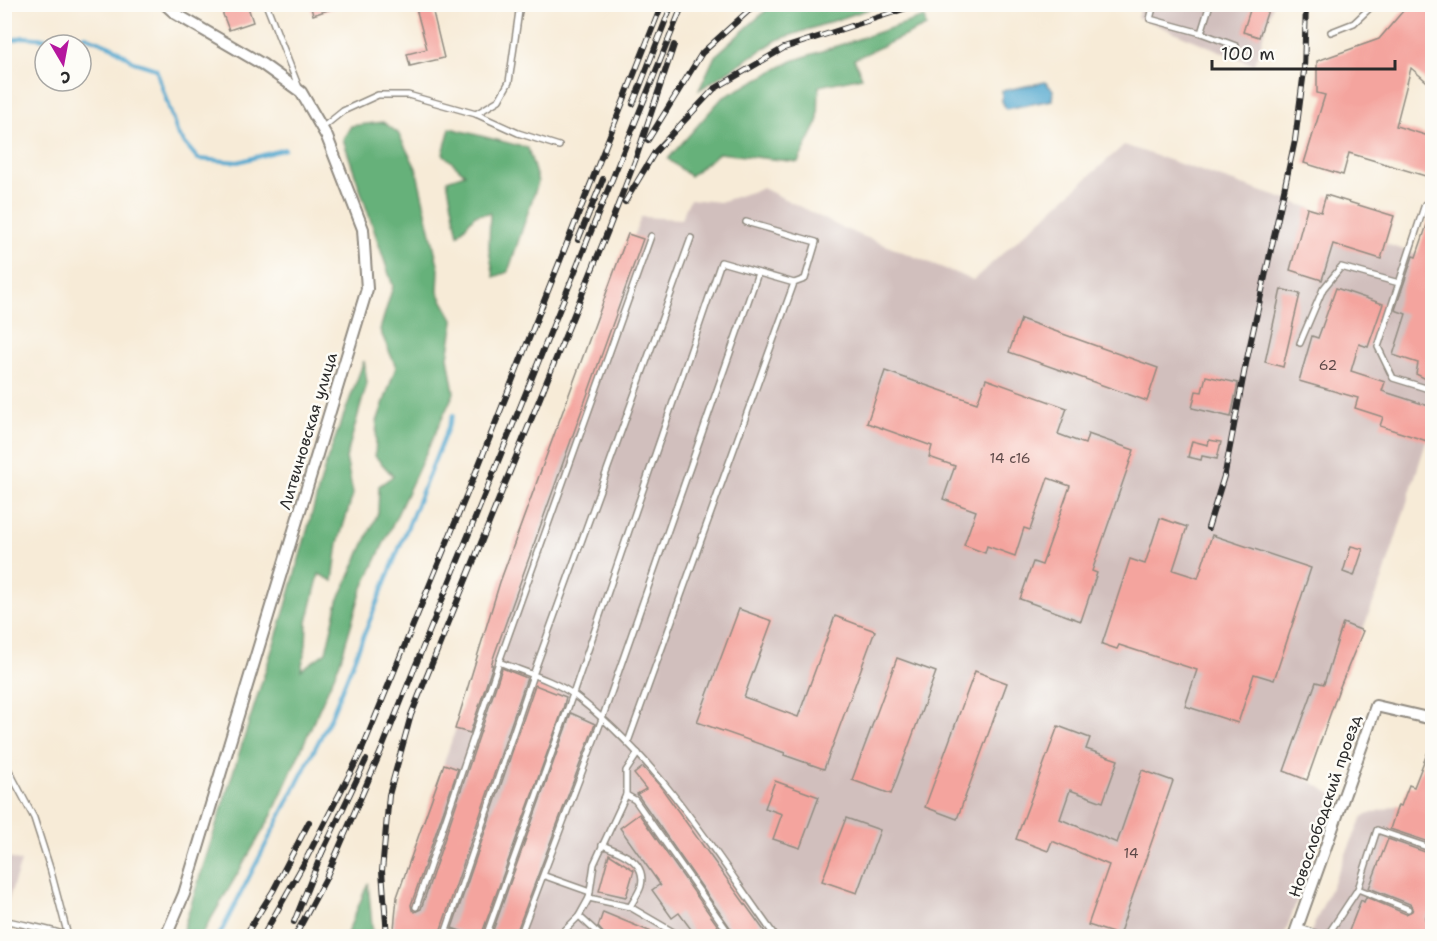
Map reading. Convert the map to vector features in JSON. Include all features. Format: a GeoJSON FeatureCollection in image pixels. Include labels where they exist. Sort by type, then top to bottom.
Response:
{"type":"FeatureCollection","features":[{"type":"Feature","properties":{"kind":"street","name":"Литвиновская улица"},"geometry":{"type":"LineString","coordinates":[[165,4],[176,14],[262,64],[301,92],[327,137],[363,229],[367,289],[184,894],[166,936]]}},
{"type":"Feature","properties":{"kind":"street","name":"Новослободский проезд"},"geometry":{"type":"LineString","coordinates":[[1296,932],[1376,706],[1432,719]]}},
{"type":"Feature","properties":{"kind":"lane"},"geometry":{"type":"LineString","coordinates":[[476,114],[499,100],[509,82],[520,4]]}},
{"type":"Feature","properties":{"kind":"lane"},"geometry":{"type":"LineString","coordinates":[[1154,4],[1150,19],[1201,33],[1236,46]]}},
{"type":"Feature","properties":{"kind":"lane"},"geometry":{"type":"LineString","coordinates":[[1201,33],[1210,4]]}},
{"type":"Feature","properties":{"kind":"lane"},"geometry":{"type":"LineString","coordinates":[[1331,32],[1354,23],[1374,4]]}},
{"type":"Feature","properties":{"kind":"lane"},"geometry":{"type":"LineString","coordinates":[[268,5],[301,92]]}},
{"type":"Feature","properties":{"kind":"lane"},"geometry":{"type":"LineString","coordinates":[[322,128],[343,111],[378,95],[408,95],[476,114],[518,133],[559,146]]}},
{"type":"Feature","properties":{"kind":"lane"},"geometry":{"type":"LineString","coordinates":[[1432,202],[1425,204],[1378,347],[1393,378],[1432,390]]}},
{"type":"Feature","properties":{"kind":"lane"},"geometry":{"type":"LineString","coordinates":[[486,936],[573,694],[721,262],[794,283],[806,279],[816,243],[746,222]]}},
{"type":"Feature","properties":{"kind":"lane"},"geometry":{"type":"LineString","coordinates":[[416,908],[499,662],[651,236]]}},
{"type":"Feature","properties":{"kind":"lane"},"geometry":{"type":"LineString","coordinates":[[461,936],[446,931],[533,675],[691,238]]}},
{"type":"Feature","properties":{"kind":"lane"},"geometry":{"type":"LineString","coordinates":[[1300,343],[1323,289],[1341,267],[1399,283]]}},
{"type":"Feature","properties":{"kind":"lane"},"geometry":{"type":"LineString","coordinates":[[520,936],[602,719],[758,273]]}},
{"type":"Feature","properties":{"kind":"lane"},"geometry":{"type":"LineString","coordinates":[[628,742],[794,283]]}},
{"type":"Feature","properties":{"kind":"lane"},"geometry":{"type":"LineString","coordinates":[[499,662],[573,694],[628,742],[656,772],[775,936]]}},
{"type":"Feature","properties":{"kind":"lane"},"geometry":{"type":"LineString","coordinates":[[559,936],[579,916],[589,895],[594,864],[626,795],[626,771],[638,753]]}},
{"type":"Feature","properties":{"kind":"lane"},"geometry":{"type":"LineString","coordinates":[[5,762],[33,818],[50,868],[68,936]]}},
{"type":"Feature","properties":{"kind":"lane"},"geometry":{"type":"LineString","coordinates":[[626,795],[635,800],[731,936]]}},
{"type":"Feature","properties":{"kind":"lane"},"geometry":{"type":"LineString","coordinates":[[1296,932],[1325,936],[1359,889],[1377,830],[1426,848]]}},
{"type":"Feature","properties":{"kind":"lane"},"geometry":{"type":"LineString","coordinates":[[603,845],[631,857],[640,869],[641,885],[630,908]]}},
{"type":"Feature","properties":{"kind":"lane"},"geometry":{"type":"LineString","coordinates":[[544,876],[589,895],[630,908],[680,936]]}},
{"type":"Feature","properties":{"kind":"lane"},"geometry":{"type":"LineString","coordinates":[[1359,889],[1408,909]]}},
{"type":"Feature","properties":{"kind":"lane"},"geometry":{"type":"LineString","coordinates":[[579,916],[601,936]]}},
{"type":"Feature","properties":{"kind":"lane"},"geometry":{"type":"LineString","coordinates":[[4,920],[48,929],[68,936]]}},
{"type":"Feature","properties":{"kind":"shaded area"},"geometry":{"type":"Polygon","coordinates":[[[1142,5],[1273,5],[1254,65],[1137,17],[1142,5]]]}},
{"type":"Feature","properties":{"kind":"shaded area"},"geometry":{"type":"Polygon","coordinates":[[[1124,145],[1340,218],[1362,206],[1394,216],[1386,244],[1432,259],[1432,423],[1383,578],[1307,779],[1335,796],[1284,936],[400,936],[392,928],[397,897],[506,585],[641,217],[681,219],[690,199],[720,202],[763,188],[840,227],[973,280],[1124,145]]]}},
{"type":"Feature","properties":{"kind":"shaded area"},"geometry":{"type":"Polygon","coordinates":[[[1398,805],[1432,818],[1432,936],[1309,936],[1363,816],[1398,805]]]}},
{"type":"Feature","properties":{"kind":"shaded area"},"geometry":{"type":"Polygon","coordinates":[[[5,856],[21,862],[5,910],[5,856]]]}},
{"type":"Feature","properties":{"kind":"green space"},"geometry":{"type":"Polygon","coordinates":[[[772,5],[881,5],[777,40],[699,90],[715,56],[772,5]]]}},
{"type":"Feature","properties":{"kind":"green space"},"geometry":{"type":"Polygon","coordinates":[[[924,17],[926,26],[854,59],[862,77],[819,86],[818,122],[798,162],[719,153],[690,176],[668,159],[722,98],[792,61],[924,17]]]}},
{"type":"Feature","properties":{"kind":"green space"},"geometry":{"type":"Polygon","coordinates":[[[383,122],[398,133],[416,168],[439,269],[438,292],[454,321],[448,357],[454,393],[361,592],[340,662],[272,815],[201,936],[181,936],[286,606],[326,463],[364,361],[367,383],[346,458],[353,494],[338,543],[333,581],[319,574],[307,622],[306,645],[301,670],[326,652],[338,601],[378,513],[379,486],[393,476],[375,456],[377,422],[396,367],[380,330],[393,286],[343,139],[351,126],[383,122]]]}},
{"type":"Feature","properties":{"kind":"green space"},"geometry":{"type":"Polygon","coordinates":[[[450,128],[528,148],[538,182],[508,272],[494,277],[489,250],[490,213],[475,215],[458,235],[447,180],[465,174],[443,154],[450,128]]]}},
{"type":"Feature","properties":{"kind":"green space"},"geometry":{"type":"Polygon","coordinates":[[[368,883],[373,936],[346,936],[368,883]]]}},
{"type":"Feature","properties":{"kind":"water"},"geometry":{"type":"Polygon","coordinates":[[[1045,82],[1053,90],[1052,100],[1006,109],[1002,101],[1002,91],[1045,82]]]}},
{"type":"Feature","properties":{"kind":"building"},"geometry":{"type":"Polygon","coordinates":[[[219,4],[247,4],[253,22],[229,30],[219,4]]]}},
{"type":"Feature","properties":{"kind":"building"},"geometry":{"type":"Polygon","coordinates":[[[310,4],[340,4],[340,6],[313,15],[310,4]]]}},
{"type":"Feature","properties":{"kind":"building"},"geometry":{"type":"Polygon","coordinates":[[[431,4],[444,58],[410,66],[407,54],[427,49],[416,8],[431,4]]]}},
{"type":"Feature","properties":{"kind":"building"},"geometry":{"type":"Polygon","coordinates":[[[1252,4],[1270,4],[1259,37],[1243,32],[1252,4]]]}},
{"type":"Feature","properties":{"kind":"building"},"geometry":{"type":"Polygon","coordinates":[[[1409,4],[1432,4],[1432,86],[1411,68],[1396,126],[1432,137],[1432,178],[1349,153],[1343,175],[1304,163],[1325,95],[1317,93],[1317,61],[1379,39],[1409,4]]]}},
{"type":"Feature","properties":{"kind":"building"},"geometry":{"type":"Polygon","coordinates":[[[1326,195],[1394,216],[1381,259],[1333,244],[1322,280],[1290,270],[1307,208],[1321,212],[1326,195]]]}},
{"type":"Feature","properties":{"kind":"building"},"geometry":{"type":"Polygon","coordinates":[[[1431,213],[1432,375],[1431,378],[1426,379],[1416,374],[1418,363],[1393,355],[1406,314],[1395,310],[1413,256],[1416,257],[1431,213]]]}},
{"type":"Feature","properties":{"kind":"building"},"geometry":{"type":"Polygon","coordinates":[[[628,234],[643,239],[495,653],[470,733],[455,729],[500,582],[628,234]]]}},
{"type":"Feature","properties":{"kind":"building"},"geometry":{"type":"Polygon","coordinates":[[[1336,288],[1383,304],[1368,347],[1359,344],[1351,371],[1385,382],[1382,391],[1432,407],[1430,442],[1380,426],[1383,417],[1355,408],[1358,398],[1299,381],[1312,336],[1318,338],[1336,288]]]}},
{"type":"Feature","properties":{"kind":"building"},"geometry":{"type":"Polygon","coordinates":[[[1281,289],[1300,294],[1283,367],[1265,362],[1281,289]]]}},
{"type":"Feature","properties":{"kind":"building"},"geometry":{"type":"Polygon","coordinates":[[[1021,319],[1158,368],[1147,401],[1009,352],[1021,319]]]}},
{"type":"Feature","properties":{"kind":"building"},"geometry":{"type":"Polygon","coordinates":[[[885,371],[977,403],[986,379],[1067,408],[1058,434],[1085,444],[1088,434],[1134,450],[1092,571],[1097,573],[1081,621],[1020,599],[1033,562],[1042,565],[1070,486],[1048,478],[1030,530],[1024,528],[1015,556],[987,546],[985,553],[964,545],[976,511],[943,499],[955,466],[929,457],[932,446],[867,423],[885,371]]]}},
{"type":"Feature","properties":{"kind":"building"},"geometry":{"type":"Polygon","coordinates":[[[1206,376],[1238,383],[1231,417],[1192,408],[1196,391],[1202,392],[1206,376]]]}},
{"type":"Feature","properties":{"kind":"building"},"geometry":{"type":"Polygon","coordinates":[[[1209,440],[1221,442],[1217,459],[1202,456],[1201,460],[1188,457],[1192,441],[1208,445],[1209,440]]]}},
{"type":"Feature","properties":{"kind":"building"},"geometry":{"type":"Polygon","coordinates":[[[1160,518],[1187,527],[1173,570],[1198,578],[1212,535],[1311,568],[1274,680],[1254,674],[1238,723],[1185,706],[1197,670],[1119,645],[1117,649],[1102,644],[1130,559],[1145,564],[1160,518]]]}},
{"type":"Feature","properties":{"kind":"building"},"geometry":{"type":"Polygon","coordinates":[[[1351,546],[1363,549],[1354,576],[1343,572],[1351,546]]]}},
{"type":"Feature","properties":{"kind":"building"},"geometry":{"type":"Polygon","coordinates":[[[739,609],[772,621],[744,697],[798,717],[835,616],[875,631],[824,769],[697,722],[739,609]]]}},
{"type":"Feature","properties":{"kind":"building"},"geometry":{"type":"Polygon","coordinates":[[[1343,623],[1363,631],[1339,689],[1307,780],[1284,771],[1316,682],[1324,684],[1343,623]]]}},
{"type":"Feature","properties":{"kind":"building"},"geometry":{"type":"Polygon","coordinates":[[[897,658],[936,672],[891,794],[852,780],[897,658]]]}},
{"type":"Feature","properties":{"kind":"building"},"geometry":{"type":"Polygon","coordinates":[[[502,668],[527,678],[441,929],[442,934],[447,936],[415,936],[394,929],[397,897],[444,764],[458,769],[411,905],[415,912],[421,909],[502,668]]]}},
{"type":"Feature","properties":{"kind":"building"},"geometry":{"type":"Polygon","coordinates":[[[975,671],[1007,683],[957,819],[925,807],[975,671]]]}},
{"type":"Feature","properties":{"kind":"building"},"geometry":{"type":"Polygon","coordinates":[[[535,685],[566,697],[563,709],[481,936],[466,936],[463,932],[452,928],[535,685]]]}},
{"type":"Feature","properties":{"kind":"building"},"geometry":{"type":"Polygon","coordinates":[[[571,713],[595,724],[515,936],[491,936],[571,713]]]}},
{"type":"Feature","properties":{"kind":"building"},"geometry":{"type":"Polygon","coordinates":[[[1058,726],[1090,738],[1086,749],[1118,760],[1103,802],[1070,790],[1060,819],[1117,843],[1142,770],[1173,781],[1119,935],[1088,925],[1109,865],[1052,841],[1048,851],[1016,839],[1058,726]]]}},
{"type":"Feature","properties":{"kind":"building"},"geometry":{"type":"Polygon","coordinates":[[[1432,741],[1432,845],[1390,829],[1398,805],[1401,806],[1409,785],[1414,787],[1432,741]]]}},
{"type":"Feature","properties":{"kind":"building"},"geometry":{"type":"Polygon","coordinates":[[[643,767],[660,786],[768,936],[736,936],[637,794],[646,789],[634,774],[643,767]]]}},
{"type":"Feature","properties":{"kind":"building"},"geometry":{"type":"Polygon","coordinates":[[[775,781],[819,797],[800,848],[773,839],[782,814],[765,808],[775,781]]]}},
{"type":"Feature","properties":{"kind":"building"},"geometry":{"type":"Polygon","coordinates":[[[639,814],[725,936],[696,936],[679,913],[672,918],[652,890],[661,886],[620,828],[639,814]]]}},
{"type":"Feature","properties":{"kind":"building"},"geometry":{"type":"Polygon","coordinates":[[[846,818],[880,830],[857,893],[822,881],[846,818]]]}},
{"type":"Feature","properties":{"kind":"building"},"geometry":{"type":"Polygon","coordinates":[[[1388,839],[1425,852],[1431,849],[1432,845],[1432,914],[1427,914],[1425,919],[1432,925],[1432,936],[1347,936],[1361,900],[1364,902],[1366,897],[1406,914],[1412,911],[1410,904],[1369,888],[1388,839]]]}},
{"type":"Feature","properties":{"kind":"building"},"geometry":{"type":"Polygon","coordinates":[[[609,854],[634,870],[626,897],[599,891],[609,854]]]}},
{"type":"Feature","properties":{"kind":"building"},"geometry":{"type":"Polygon","coordinates":[[[603,912],[661,936],[606,936],[598,927],[603,912]]]}},
{"type":"Feature","properties":{"kind":"waterway"},"geometry":{"type":"LineString","coordinates":[[4,43],[23,37],[49,39],[86,36],[113,47],[134,62],[156,69],[178,135],[198,159],[238,162],[285,149]]}},
{"type":"Feature","properties":{"kind":"waterway"},"geometry":{"type":"LineString","coordinates":[[219,936],[330,719],[453,415]]}},
{"type":"Feature","properties":{"kind":"railway"},"geometry":{"type":"LineString","coordinates":[[263,936],[303,865],[361,752],[480,462],[662,4]]}},
{"type":"Feature","properties":{"kind":"railway"},"geometry":{"type":"LineString","coordinates":[[633,104],[672,4]]}},
{"type":"Feature","properties":{"kind":"railway"},"geometry":{"type":"LineString","coordinates":[[295,936],[325,880],[381,751],[683,4]]}},
{"type":"Feature","properties":{"kind":"railway"},"geometry":{"type":"LineString","coordinates":[[648,140],[702,53],[756,4]]}},
{"type":"Feature","properties":{"kind":"railway"},"geometry":{"type":"LineString","coordinates":[[625,202],[655,152],[714,89],[784,48],[919,4]]}},
{"type":"Feature","properties":{"kind":"railway"},"geometry":{"type":"LineString","coordinates":[[1208,528],[1225,473],[1245,368],[1295,140],[1304,71],[1306,4]]}},
{"type":"Feature","properties":{"kind":"railway"},"geometry":{"type":"LineString","coordinates":[[387,936],[382,871],[389,795],[411,715],[607,233],[635,161],[674,45]]}},
{"type":"Feature","properties":{"kind":"railway"},"geometry":{"type":"LineString","coordinates":[[578,240],[603,179]]}},
{"type":"Feature","properties":{"kind":"railway"},"geometry":{"type":"LineString","coordinates":[[320,857],[366,760]]}},
{"type":"Feature","properties":{"kind":"railway"},"geometry":{"type":"LineString","coordinates":[[245,936],[273,891],[309,822]]}},
{"type":"Feature","properties":{"kind":"railway"},"geometry":{"type":"LineString","coordinates":[[294,922],[323,850]]}}]}
